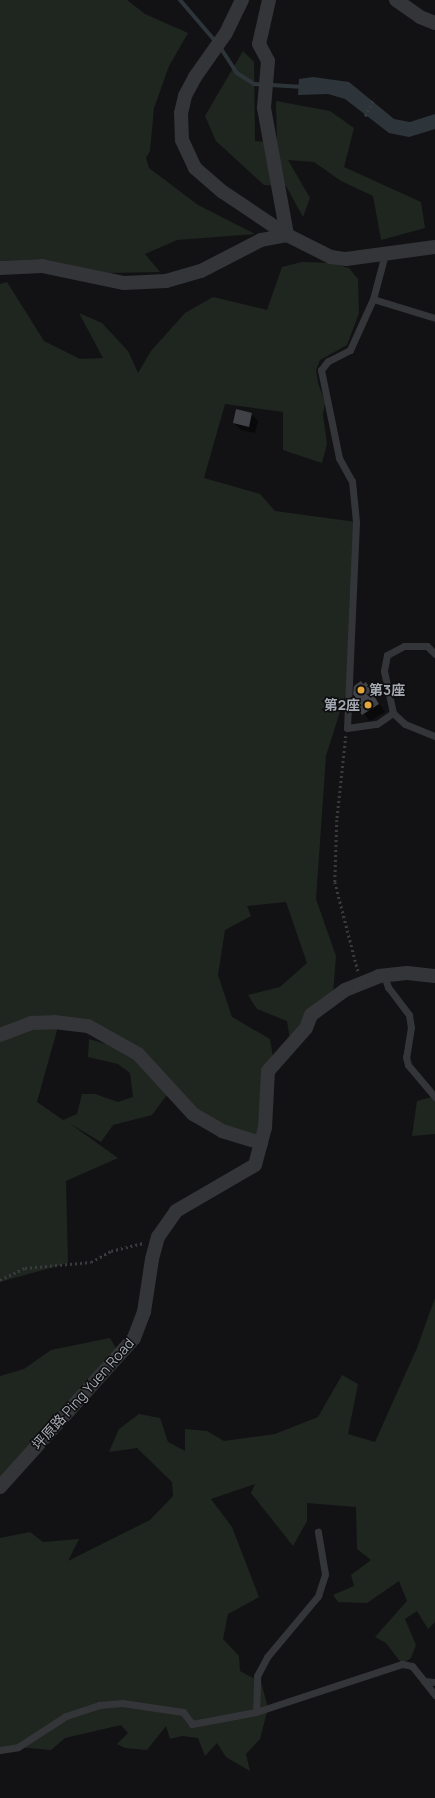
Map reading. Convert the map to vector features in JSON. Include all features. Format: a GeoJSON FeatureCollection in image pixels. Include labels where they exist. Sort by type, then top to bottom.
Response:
{"type":"FeatureCollection","features":[{"type":"Feature","properties":{"kind":"street"},"geometry":{"type":"LineString","coordinates":[[242,0],[221,42],[200,69],[185,96],[181,113],[184,148],[195,168],[223,192],[287,234],[331,257],[346,259],[435,247]]}},
{"type":"Feature","properties":{"kind":"street"},"geometry":{"type":"LineString","coordinates":[[269,0],[259,44],[268,61],[264,108],[287,234]]}},
{"type":"Feature","properties":{"kind":"street"},"geometry":{"type":"LineString","coordinates":[[396,0],[420,17],[435,23]]}},
{"type":"Feature","properties":{"kind":"street"},"geometry":{"type":"LineString","coordinates":[[0,268],[42,266],[124,282],[166,281],[201,271],[261,240],[287,234]]}},
{"type":"Feature","properties":{"kind":"street","name":"坪原路 Ping Yuen Road"},"geometry":{"type":"LineString","coordinates":[[0,1487],[134,1338],[144,1312],[157,1239],[176,1211],[255,1165],[265,1128],[268,1071],[306,1028],[311,1015],[345,990],[384,975],[407,973],[435,976]]}},
{"type":"Feature","properties":{"kind":"street"},"geometry":{"type":"LineString","coordinates":[[0,1036],[31,1023],[54,1022],[88,1026],[138,1054],[194,1114],[222,1131],[261,1143]]}},
{"type":"Feature","properties":{"kind":"lane"},"geometry":{"type":"LineString","coordinates":[[385,254],[373,299],[350,350],[328,361],[321,370],[339,458],[352,481],[356,522],[347,728],[377,724],[393,712]]}},
{"type":"Feature","properties":{"kind":"lane"},"geometry":{"type":"LineString","coordinates":[[373,299],[435,318]]}},
{"type":"Feature","properties":{"kind":"lane"},"geometry":{"type":"LineString","coordinates":[[435,654],[427,646],[404,646],[388,655],[384,671],[393,712],[405,724],[435,736]]}},
{"type":"Feature","properties":{"kind":"lane"},"geometry":{"type":"LineString","coordinates":[[384,975],[388,987],[409,1016],[411,1027],[406,1057],[408,1066],[435,1097]]}},
{"type":"Feature","properties":{"kind":"lane"},"geometry":{"type":"LineString","coordinates":[[256,1712],[257,1676],[267,1657],[318,1596],[325,1574],[318,1532]]}},
{"type":"Feature","properties":{"kind":"lane"},"geometry":{"type":"LineString","coordinates":[[0,1750],[18,1746],[66,1716],[100,1705],[122,1702],[182,1712],[192,1724],[256,1712],[402,1664],[412,1666],[435,1695]]}},
{"type":"Feature","properties":{"kind":"lane"},"geometry":{"type":"LineString","coordinates":[[424,1681],[435,1682]]}},
{"type":"Feature","properties":{"kind":"path"},"geometry":{"type":"LineString","coordinates":[[365,116],[374,98]]}},
{"type":"Feature","properties":{"kind":"path"},"geometry":{"type":"LineString","coordinates":[[347,728],[337,820],[335,882],[354,959],[363,983]]}},
{"type":"Feature","properties":{"kind":"path"},"geometry":{"type":"LineString","coordinates":[[0,1280],[25,1268],[91,1262],[111,1251],[157,1239]]}},
{"type":"Feature","properties":{"kind":"shaded area"},"geometry":{"type":"Polygon","coordinates":[[[0,0],[127,0],[145,14],[188,33],[169,66],[154,108],[150,151],[146,158],[149,168],[198,205],[255,234],[177,240],[145,254],[160,272],[108,273],[41,259],[0,261],[0,0]]]}},
{"type":"Feature","properties":{"kind":"shaded area"},"geometry":{"type":"Polygon","coordinates":[[[243,51],[254,62],[255,141],[277,143],[276,101],[330,111],[354,128],[344,167],[421,202],[425,228],[381,240],[373,196],[341,181],[314,162],[288,160],[310,198],[303,217],[286,186],[264,185],[216,141],[205,116],[243,51]]]}},
{"type":"Feature","properties":{"kind":"shaded area"},"geometry":{"type":"Polygon","coordinates":[[[313,77],[349,82],[394,119],[410,122],[435,114],[435,129],[409,137],[389,133],[345,99],[328,94],[298,95],[299,79],[313,77]]]}},
{"type":"Feature","properties":{"kind":"shaded area"},"geometry":{"type":"Polygon","coordinates":[[[302,262],[331,263],[349,268],[358,279],[359,313],[347,345],[320,360],[316,370],[318,383],[325,402],[323,415],[327,444],[322,463],[283,450],[283,412],[225,404],[204,478],[260,494],[275,511],[356,522],[350,680],[326,756],[316,899],[336,956],[333,994],[290,1040],[287,1021],[257,1009],[248,995],[280,987],[307,963],[286,902],[247,906],[251,916],[225,930],[218,975],[232,1017],[270,1039],[274,1063],[261,1143],[218,1128],[172,1088],[152,1115],[113,1125],[101,1142],[69,1123],[118,1158],[66,1181],[68,1263],[0,1282],[0,284],[7,282],[44,341],[80,359],[103,358],[79,313],[102,323],[128,351],[138,373],[151,351],[185,313],[213,297],[267,310],[282,267],[302,262]],[[61,1016],[37,1102],[63,1120],[77,1114],[82,1094],[95,1094],[118,1102],[133,1097],[130,1073],[118,1064],[88,1057],[89,1039],[106,1044],[113,1040],[61,1016]]]}},
{"type":"Feature","properties":{"kind":"shaded area"},"geometry":{"type":"Polygon","coordinates":[[[435,1096],[435,1134],[412,1136],[417,1101],[435,1096]]]}},
{"type":"Feature","properties":{"kind":"shaded area"},"geometry":{"type":"Polygon","coordinates":[[[435,1298],[435,1622],[428,1629],[417,1611],[405,1619],[416,1645],[411,1658],[402,1664],[386,1643],[375,1637],[407,1601],[399,1581],[367,1603],[338,1602],[333,1595],[354,1586],[351,1575],[371,1560],[357,1549],[356,1507],[307,1503],[307,1521],[293,1546],[251,1493],[255,1484],[211,1499],[232,1527],[259,1597],[228,1614],[223,1639],[239,1656],[240,1671],[261,1682],[268,1708],[260,1739],[246,1754],[250,1771],[226,1757],[217,1743],[205,1756],[198,1738],[182,1736],[170,1739],[166,1726],[147,1750],[125,1748],[117,1744],[128,1733],[121,1725],[65,1738],[51,1750],[18,1747],[0,1749],[0,1538],[30,1532],[43,1542],[79,1539],[68,1561],[150,1520],[173,1496],[172,1482],[137,1448],[109,1452],[119,1429],[139,1414],[160,1418],[168,1442],[185,1451],[185,1429],[207,1431],[224,1441],[275,1434],[318,1417],[342,1375],[358,1384],[348,1434],[375,1442],[417,1348],[435,1298]]]}},
{"type":"Feature","properties":{"kind":"shaded area"},"geometry":{"type":"Polygon","coordinates":[[[110,1338],[120,1355],[0,1487],[0,1376],[24,1369],[51,1350],[110,1338]]]}},
{"type":"Feature","properties":{"kind":"building"},"geometry":{"type":"Polygon","coordinates":[[[236,409],[252,413],[249,427],[233,423],[236,409]]]}},
{"type":"Feature","properties":{"kind":"building"},"geometry":{"type":"Polygon","coordinates":[[[361,681],[363,684],[366,682],[379,704],[362,715],[356,706],[359,703],[353,694],[354,686],[361,681]]]}},
{"type":"Feature","properties":{"kind":"waterway"},"geometry":{"type":"LineString","coordinates":[[180,0],[216,42]]}},
{"type":"Feature","properties":{"kind":"waterway"},"geometry":{"type":"LineString","coordinates":[[220,47],[237,73],[254,84],[304,87]]}},
{"type":"Feature","properties":{"kind":"place","name":"第3座"},"geometry":{"type":"Point","coordinates":[361,690]}},
{"type":"Feature","properties":{"kind":"place","name":"第2座"},"geometry":{"type":"Point","coordinates":[368,705]}}]}
